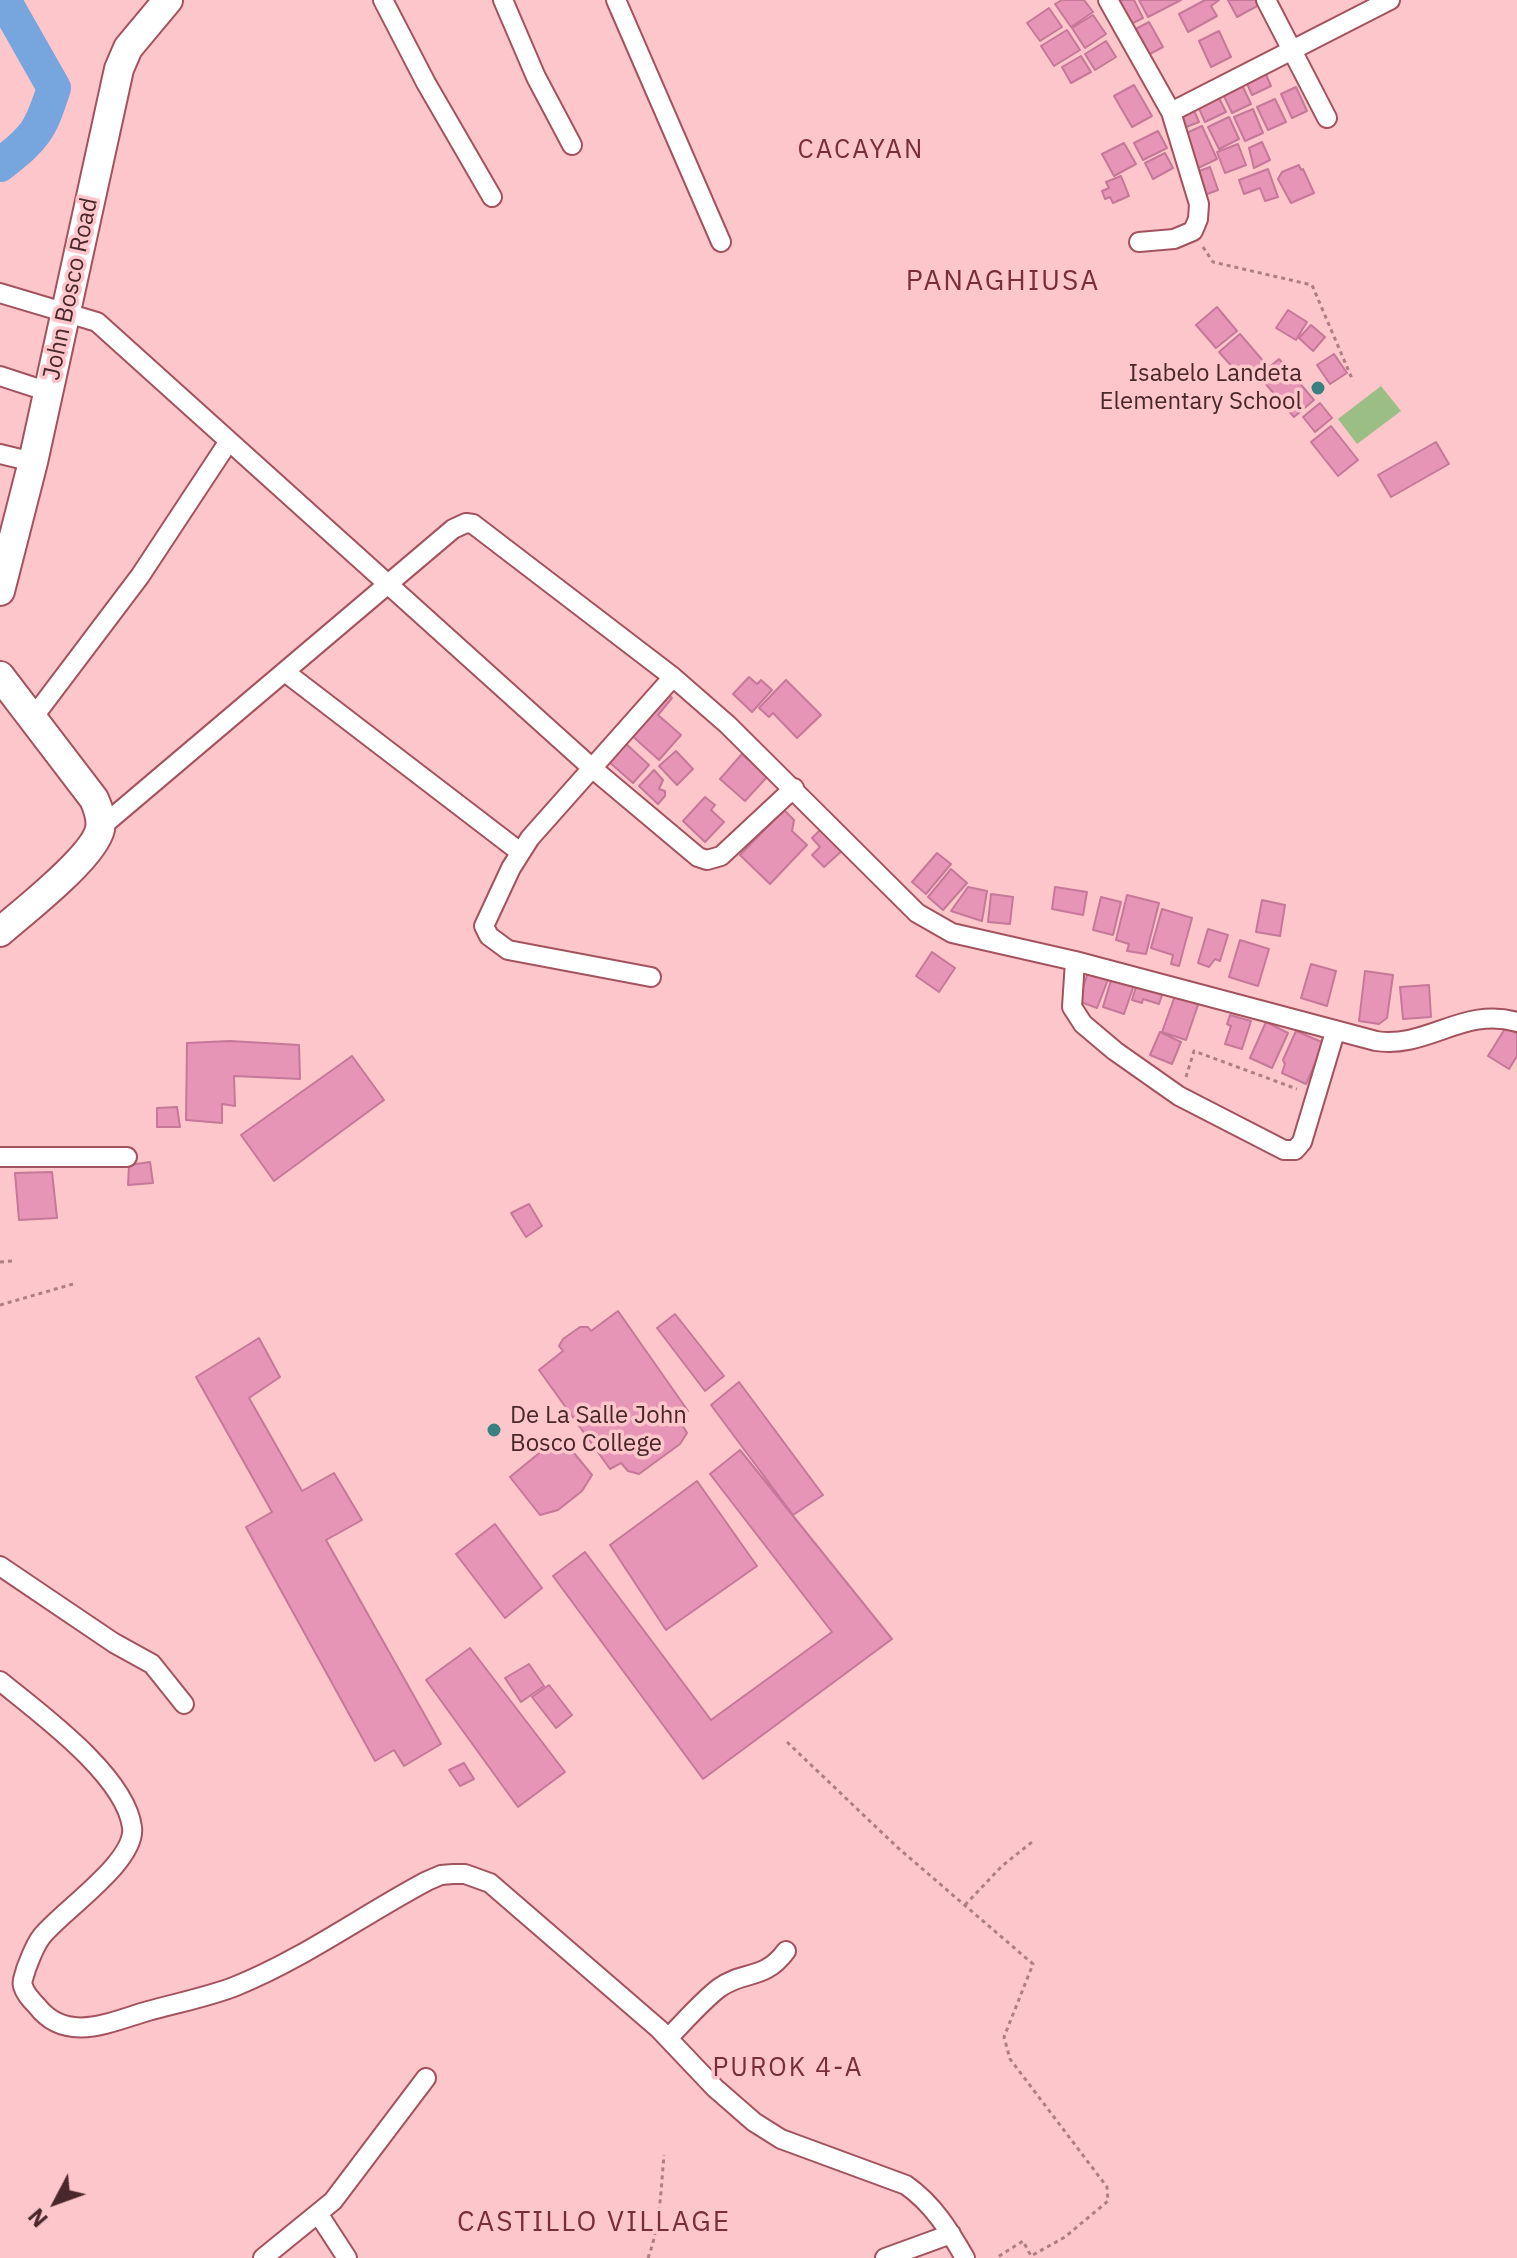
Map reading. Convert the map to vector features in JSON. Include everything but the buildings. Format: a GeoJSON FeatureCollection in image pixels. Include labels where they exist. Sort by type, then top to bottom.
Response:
{"type":"FeatureCollection","features":[{"type":"Feature","properties":{"kind":"highway","name":"John Bosco Road"},"geometry":{"type":"LineString","coordinates":[[0,591],[49,392],[119,69],[128,48],[168,0]]}},
{"type":"Feature","properties":{"kind":"highway"},"geometry":{"type":"LineString","coordinates":[[0,676],[94,799],[100,812],[100,828],[87,853],[0,932]]}},
{"type":"Feature","properties":{"kind":"street"},"geometry":{"type":"LineString","coordinates":[[383,0],[426,83],[492,197]]}},
{"type":"Feature","properties":{"kind":"street"},"geometry":{"type":"LineString","coordinates":[[503,0],[536,77],[572,145]]}},
{"type":"Feature","properties":{"kind":"street"},"geometry":{"type":"LineString","coordinates":[[616,0],[721,242]]}},
{"type":"Feature","properties":{"kind":"street"},"geometry":{"type":"LineString","coordinates":[[1108,0],[1171,112],[1199,204],[1193,231],[1174,239],[1139,242]]}},
{"type":"Feature","properties":{"kind":"street"},"geometry":{"type":"LineString","coordinates":[[1266,0],[1327,118]]}},
{"type":"Feature","properties":{"kind":"street"},"geometry":{"type":"LineString","coordinates":[[1171,112],[1390,0]]}},
{"type":"Feature","properties":{"kind":"street"},"geometry":{"type":"LineString","coordinates":[[0,293],[97,322],[592,768],[698,857],[707,860],[721,856],[794,788]]}},
{"type":"Feature","properties":{"kind":"street"},"geometry":{"type":"LineString","coordinates":[[0,376],[49,392]]}},
{"type":"Feature","properties":{"kind":"street"},"geometry":{"type":"LineString","coordinates":[[32,719],[140,576],[229,441]]}},
{"type":"Feature","properties":{"kind":"street"},"geometry":{"type":"LineString","coordinates":[[0,454],[33,462]]}},
{"type":"Feature","properties":{"kind":"street"},"geometry":{"type":"LineString","coordinates":[[100,828],[453,529],[466,523],[473,524],[673,677],[740,736],[917,913],[933,924],[952,933],[1075,961],[1335,1032],[1388,1043],[1489,1017],[1517,1022]]}},
{"type":"Feature","properties":{"kind":"street"},"geometry":{"type":"LineString","coordinates":[[285,672],[520,852]]}},
{"type":"Feature","properties":{"kind":"street"},"geometry":{"type":"LineString","coordinates":[[651,977],[508,950],[489,936],[484,926],[520,852],[673,677]]}},
{"type":"Feature","properties":{"kind":"street"},"geometry":{"type":"LineString","coordinates":[[1075,961],[1072,1007],[1076,1016],[1115,1051],[1179,1096],[1290,1151],[1300,1147],[1302,1142],[1335,1032]]}},
{"type":"Feature","properties":{"kind":"street"},"geometry":{"type":"LineString","coordinates":[[0,1157],[127,1157]]}},
{"type":"Feature","properties":{"kind":"street"},"geometry":{"type":"LineString","coordinates":[[0,1566],[114,1643],[152,1664],[184,1704]]}},
{"type":"Feature","properties":{"kind":"street"},"geometry":{"type":"LineString","coordinates":[[0,1681],[89,1758],[124,1803],[132,1824],[132,1834],[124,1854],[40,1938],[23,1980],[26,1993],[41,2012],[60,2026],[99,2025],[235,1987],[317,1945],[427,1881],[453,1874],[478,1878],[501,1890],[668,2038],[715,2088],[754,2122],[781,2139],[906,2185],[931,2207],[965,2258]]}},
{"type":"Feature","properties":{"kind":"street"},"geometry":{"type":"LineString","coordinates":[[668,2038],[722,1986],[767,1971],[777,1964],[786,1951]]}},
{"type":"Feature","properties":{"kind":"street"},"geometry":{"type":"LineString","coordinates":[[263,2258],[319,2215],[351,2181],[426,2078]]}},
{"type":"Feature","properties":{"kind":"street"},"geometry":{"type":"LineString","coordinates":[[319,2215],[347,2258]]}},
{"type":"Feature","properties":{"kind":"street"},"geometry":{"type":"LineString","coordinates":[[885,2258],[951,2234]]}},
{"type":"Feature","properties":{"kind":"path"},"geometry":{"type":"LineString","coordinates":[[1193,231],[1213,262],[1312,285],[1353,381]]}},
{"type":"Feature","properties":{"kind":"path"},"geometry":{"type":"LineString","coordinates":[[1179,1096],[1194,1051],[1316,1096]]}},
{"type":"Feature","properties":{"kind":"path"},"geometry":{"type":"LineString","coordinates":[[0,1262],[12,1261]]}},
{"type":"Feature","properties":{"kind":"path"},"geometry":{"type":"LineString","coordinates":[[0,1305],[73,1284]]}},
{"type":"Feature","properties":{"kind":"path"},"geometry":{"type":"LineString","coordinates":[[787,1742],[852,1807],[1033,1964],[1004,2037],[1010,2059],[1107,2187],[1108,2201],[1065,2237],[1031,2256],[1023,2241],[996,2258]]}},
{"type":"Feature","properties":{"kind":"path"},"geometry":{"type":"LineString","coordinates":[[964,1906],[1002,1866],[1032,1842]]}},
{"type":"Feature","properties":{"kind":"path"},"geometry":{"type":"LineString","coordinates":[[648,2258],[661,2193],[664,2155]]}},
{"type":"Feature","properties":{"kind":"green space"},"geometry":{"type":"Polygon","coordinates":[[[1381,386],[1401,411],[1357,444],[1338,419],[1381,386]]]}},
{"type":"Feature","properties":{"kind":"waterway"},"geometry":{"type":"LineString","coordinates":[[0,165],[35,132],[54,88],[4,0]]}},
{"type":"Feature","properties":{"kind":"place","name":"Isabelo Landeta Elementary School"},"geometry":{"type":"Point","coordinates":[1318,388]}},
{"type":"Feature","properties":{"kind":"place","name":"De La Salle John Bosco College"},"geometry":{"type":"Point","coordinates":[494,1430]}},
{"type":"Feature","properties":{"kind":"district","name":"CACAYAN"},"geometry":{"type":"Point","coordinates":[861,150]}},
{"type":"Feature","properties":{"kind":"district","name":"PANAGHIUSA"},"geometry":{"type":"Point","coordinates":[1003,282]}},
{"type":"Feature","properties":{"kind":"district","name":"PUROK 4-A"},"geometry":{"type":"Point","coordinates":[788,2068]}},
{"type":"Feature","properties":{"kind":"district","name":"CASTILLO VILLAGE"},"geometry":{"type":"Point","coordinates":[594,2223]}}]}
